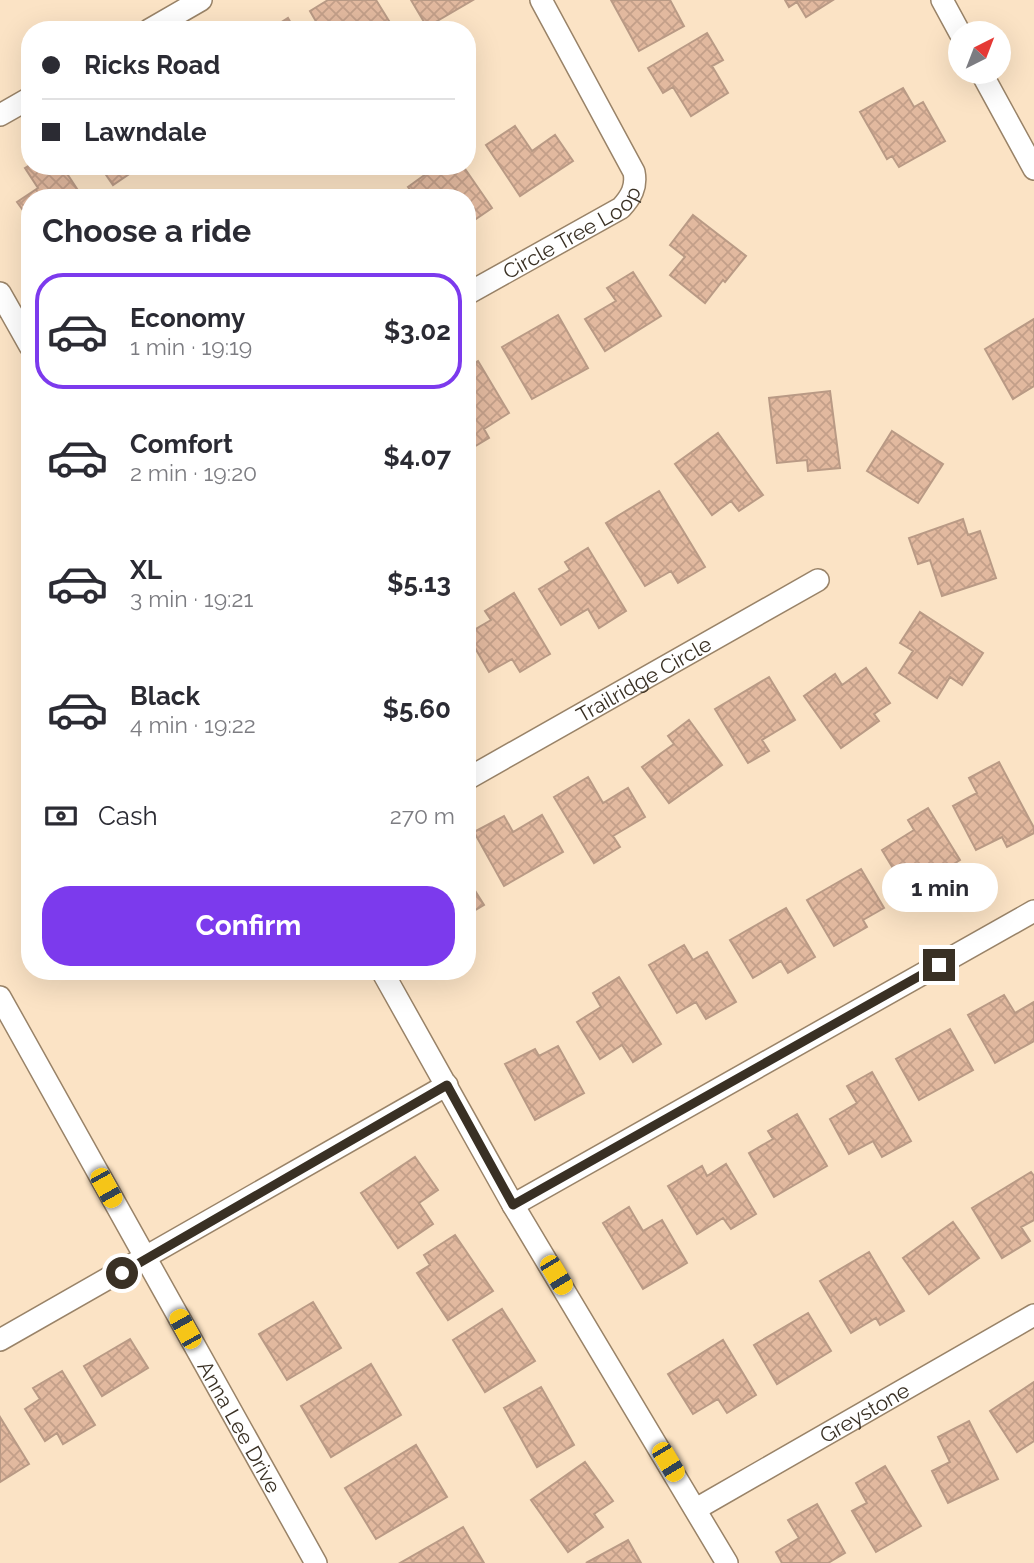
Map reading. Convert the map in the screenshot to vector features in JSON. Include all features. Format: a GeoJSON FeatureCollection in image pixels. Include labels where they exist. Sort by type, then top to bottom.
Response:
{"type":"FeatureCollection","features":[{"type":"Feature","properties":{"kind":"street"},"geometry":{"type":"LineString","coordinates":[[165,21],[201,0]]}},
{"type":"Feature","properties":{"kind":"street","name":"Circle Tree Loop"},"geometry":{"type":"LineString","coordinates":[[476,289],[621,208],[634,188],[634,172],[541,0]]}},
{"type":"Feature","properties":{"kind":"street"},"geometry":{"type":"LineString","coordinates":[[942,0],[953,21]]}},
{"type":"Feature","properties":{"kind":"street"},"geometry":{"type":"LineString","coordinates":[[988,84],[1034,169]]}},
{"type":"Feature","properties":{"kind":"street"},"geometry":{"type":"LineString","coordinates":[[0,115],[21,103]]}},
{"type":"Feature","properties":{"kind":"street"},"geometry":{"type":"LineString","coordinates":[[0,293],[21,329]]}},
{"type":"Feature","properties":{"kind":"street","name":"Trailridge Circle"},"geometry":{"type":"LineString","coordinates":[[476,774],[818,580]]}},
{"type":"Feature","properties":{"kind":"street"},"geometry":{"type":"LineString","coordinates":[[513,1205],[1034,911]]}},
{"type":"Feature","properties":{"kind":"street"},"geometry":{"type":"LineString","coordinates":[[387,980],[513,1205],[727,1563]]}},
{"type":"Feature","properties":{"kind":"street","name":"Anna Lee Drive"},"geometry":{"type":"LineString","coordinates":[[0,997],[316,1563]]}},
{"type":"Feature","properties":{"kind":"street"},"geometry":{"type":"LineString","coordinates":[[0,1340],[447,1085]]}},
{"type":"Feature","properties":{"kind":"street","name":"Greystone"},"geometry":{"type":"LineString","coordinates":[[696,1509],[1034,1315]]}},
{"type":"Feature","properties":{"kind":"building"},"geometry":{"type":"Polygon","coordinates":[[[328,0],[376,0],[389,21],[316,21],[310,11],[328,0]]]}},
{"type":"Feature","properties":{"kind":"building"},"geometry":{"type":"Polygon","coordinates":[[[411,0],[473,0],[437,21],[423,21],[411,0]]]}},
{"type":"Feature","properties":{"kind":"building"},"geometry":{"type":"Polygon","coordinates":[[[611,0],[670,0],[684,26],[639,51],[611,0]]]}},
{"type":"Feature","properties":{"kind":"building"},"geometry":{"type":"Polygon","coordinates":[[[785,0],[833,0],[806,17],[797,2],[789,7],[785,0]]]}},
{"type":"Feature","properties":{"kind":"building"},"geometry":{"type":"Polygon","coordinates":[[[707,33],[723,60],[712,66],[728,93],[691,116],[673,87],[663,93],[648,68],[707,33]]]}},
{"type":"Feature","properties":{"kind":"building"},"geometry":{"type":"Polygon","coordinates":[[[903,88],[914,107],[923,102],[945,141],[899,167],[892,156],[887,159],[860,112],[903,88]]]}},
{"type":"Feature","properties":{"kind":"building"},"geometry":{"type":"Polygon","coordinates":[[[515,126],[532,151],[555,135],[573,161],[520,196],[486,145],[515,126]]]}},
{"type":"Feature","properties":{"kind":"building"},"geometry":{"type":"Polygon","coordinates":[[[30,175],[68,175],[77,189],[36,189],[30,175]]]}},
{"type":"Feature","properties":{"kind":"building"},"geometry":{"type":"Polygon","coordinates":[[[106,175],[128,175],[113,185],[106,175]]]}},
{"type":"Feature","properties":{"kind":"building"},"geometry":{"type":"Polygon","coordinates":[[[425,175],[469,175],[492,208],[476,219],[476,189],[408,187],[425,175]]]}},
{"type":"Feature","properties":{"kind":"building"},"geometry":{"type":"Polygon","coordinates":[[[693,215],[746,256],[705,303],[670,275],[685,257],[670,245],[693,215]]]}},
{"type":"Feature","properties":{"kind":"building"},"geometry":{"type":"Polygon","coordinates":[[[633,272],[661,316],[605,351],[585,319],[616,301],[607,288],[633,272]]]}},
{"type":"Feature","properties":{"kind":"building"},"geometry":{"type":"Polygon","coordinates":[[[558,315],[588,368],[532,399],[502,347],[558,315]]]}},
{"type":"Feature","properties":{"kind":"building"},"geometry":{"type":"Polygon","coordinates":[[[1034,319],[1034,386],[1013,399],[985,349],[1034,319]]]}},
{"type":"Feature","properties":{"kind":"building"},"geometry":{"type":"Polygon","coordinates":[[[478,361],[509,413],[484,429],[489,438],[476,446],[478,361]]]}},
{"type":"Feature","properties":{"kind":"building"},"geometry":{"type":"Polygon","coordinates":[[[830,391],[840,468],[808,471],[807,460],[777,463],[769,398],[830,391]]]}},
{"type":"Feature","properties":{"kind":"building"},"geometry":{"type":"Polygon","coordinates":[[[892,431],[943,464],[918,503],[867,471],[892,431]]]}},
{"type":"Feature","properties":{"kind":"building"},"geometry":{"type":"Polygon","coordinates":[[[718,433],[763,495],[739,511],[731,501],[712,515],[675,464],[718,433]]]}},
{"type":"Feature","properties":{"kind":"building"},"geometry":{"type":"Polygon","coordinates":[[[659,491],[705,567],[678,583],[671,571],[645,586],[606,523],[659,491]]]}},
{"type":"Feature","properties":{"kind":"building"},"geometry":{"type":"Polygon","coordinates":[[[963,519],[968,535],[980,531],[996,578],[942,596],[930,560],[918,564],[909,538],[963,519]]]}},
{"type":"Feature","properties":{"kind":"building"},"geometry":{"type":"Polygon","coordinates":[[[588,548],[626,611],[599,628],[588,609],[561,625],[539,589],[570,570],[565,562],[588,548]]]}},
{"type":"Feature","properties":{"kind":"building"},"geometry":{"type":"Polygon","coordinates":[[[514,593],[550,654],[520,672],[512,659],[489,672],[476,650],[476,629],[491,620],[485,611],[514,593]]]}},
{"type":"Feature","properties":{"kind":"building"},"geometry":{"type":"Polygon","coordinates":[[[920,612],[983,653],[962,685],[950,677],[937,698],[899,673],[913,651],[900,643],[920,612]]]}},
{"type":"Feature","properties":{"kind":"building"},"geometry":{"type":"Polygon","coordinates":[[[866,668],[890,703],[874,714],[879,721],[841,748],[804,696],[835,674],[842,685],[866,668]]]}},
{"type":"Feature","properties":{"kind":"building"},"geometry":{"type":"Polygon","coordinates":[[[769,677],[795,720],[762,740],[769,751],[748,763],[715,709],[769,677]]]}},
{"type":"Feature","properties":{"kind":"building"},"geometry":{"type":"Polygon","coordinates":[[[689,720],[722,765],[669,803],[642,767],[674,744],[668,736],[689,720]]]}},
{"type":"Feature","properties":{"kind":"building"},"geometry":{"type":"Polygon","coordinates":[[[999,762],[1034,828],[1034,833],[1007,847],[1002,837],[976,850],[953,806],[977,793],[969,778],[999,762]]]}},
{"type":"Feature","properties":{"kind":"building"},"geometry":{"type":"Polygon","coordinates":[[[588,777],[603,803],[628,788],[645,817],[613,836],[620,847],[594,863],[554,797],[588,777]]]}},
{"type":"Feature","properties":{"kind":"building"},"geometry":{"type":"Polygon","coordinates":[[[928,808],[960,860],[908,893],[882,850],[914,830],[908,820],[928,808]]]}},
{"type":"Feature","properties":{"kind":"building"},"geometry":{"type":"Polygon","coordinates":[[[542,815],[563,852],[504,886],[476,836],[476,831],[504,816],[513,832],[542,815]]]}},
{"type":"Feature","properties":{"kind":"building"},"geometry":{"type":"Polygon","coordinates":[[[861,869],[884,908],[863,920],[867,927],[834,946],[807,900],[861,869]]]}},
{"type":"Feature","properties":{"kind":"building"},"geometry":{"type":"Polygon","coordinates":[[[476,892],[484,905],[476,910],[476,892]]]}},
{"type":"Feature","properties":{"kind":"building"},"geometry":{"type":"Polygon","coordinates":[[[786,908],[815,957],[788,973],[781,961],[753,978],[730,940],[786,908]]]}},
{"type":"Feature","properties":{"kind":"building"},"geometry":{"type":"Polygon","coordinates":[[[684,945],[693,960],[707,952],[736,1002],[706,1019],[696,1002],[677,1013],[649,965],[684,945]]]}},
{"type":"Feature","properties":{"kind":"building"},"geometry":{"type":"Polygon","coordinates":[[[619,977],[661,1044],[633,1062],[622,1045],[600,1059],[577,1022],[601,1007],[593,993],[619,977]]]}},
{"type":"Feature","properties":{"kind":"building"},"geometry":{"type":"Polygon","coordinates":[[[1004,995],[1015,1013],[1034,1002],[1034,1041],[995,1063],[968,1015],[1004,995]]]}},
{"type":"Feature","properties":{"kind":"building"},"geometry":{"type":"Polygon","coordinates":[[[950,1029],[973,1070],[919,1100],[896,1059],[950,1029]]]}},
{"type":"Feature","properties":{"kind":"building"},"geometry":{"type":"Polygon","coordinates":[[[558,1046],[584,1093],[535,1120],[505,1064],[535,1049],[539,1056],[558,1046]]]}},
{"type":"Feature","properties":{"kind":"building"},"geometry":{"type":"Polygon","coordinates":[[[872,1072],[911,1141],[882,1157],[873,1141],[849,1154],[830,1119],[857,1103],[847,1086],[872,1072]]]}},
{"type":"Feature","properties":{"kind":"building"},"geometry":{"type":"Polygon","coordinates":[[[797,1114],[827,1166],[774,1197],[749,1153],[773,1139],[768,1131],[797,1114]]]}},
{"type":"Feature","properties":{"kind":"building"},"geometry":{"type":"Polygon","coordinates":[[[415,1157],[438,1190],[419,1203],[433,1224],[398,1248],[361,1193],[415,1157]]]}},
{"type":"Feature","properties":{"kind":"building"},"geometry":{"type":"Polygon","coordinates":[[[726,1164],[756,1214],[731,1229],[723,1218],[697,1234],[668,1186],[702,1166],[707,1176],[726,1164]]]}},
{"type":"Feature","properties":{"kind":"building"},"geometry":{"type":"Polygon","coordinates":[[[1031,1172],[1034,1176],[1034,1220],[1021,1227],[1030,1241],[1002,1258],[972,1208],[1031,1172]]]}},
{"type":"Feature","properties":{"kind":"building"},"geometry":{"type":"Polygon","coordinates":[[[629,1207],[643,1231],[662,1220],[687,1263],[643,1289],[603,1223],[629,1207]]]}},
{"type":"Feature","properties":{"kind":"building"},"geometry":{"type":"Polygon","coordinates":[[[953,1222],[979,1258],[929,1294],[903,1258],[953,1222]]]}},
{"type":"Feature","properties":{"kind":"building"},"geometry":{"type":"Polygon","coordinates":[[[455,1235],[493,1291],[448,1320],[417,1273],[430,1265],[424,1255],[455,1235]]]}},
{"type":"Feature","properties":{"kind":"building"},"geometry":{"type":"Polygon","coordinates":[[[869,1252],[904,1311],[880,1325],[876,1318],[851,1333],[820,1281],[869,1252]]]}},
{"type":"Feature","properties":{"kind":"building"},"geometry":{"type":"Polygon","coordinates":[[[313,1302],[341,1348],[287,1380],[259,1334],[313,1302]]]}},
{"type":"Feature","properties":{"kind":"building"},"geometry":{"type":"Polygon","coordinates":[[[502,1309],[535,1361],[485,1392],[453,1340],[502,1309]]]}},
{"type":"Feature","properties":{"kind":"building"},"geometry":{"type":"Polygon","coordinates":[[[808,1313],[831,1351],[777,1384],[754,1345],[808,1313]]]}},
{"type":"Feature","properties":{"kind":"building"},"geometry":{"type":"Polygon","coordinates":[[[130,1339],[148,1368],[102,1396],[84,1366],[130,1339]]]}},
{"type":"Feature","properties":{"kind":"building"},"geometry":{"type":"Polygon","coordinates":[[[723,1340],[756,1395],[727,1413],[718,1399],[693,1414],[668,1374],[723,1340]]]}},
{"type":"Feature","properties":{"kind":"building"},"geometry":{"type":"Polygon","coordinates":[[[371,1364],[401,1415],[331,1457],[301,1406],[371,1364]]]}},
{"type":"Feature","properties":{"kind":"building"},"geometry":{"type":"Polygon","coordinates":[[[62,1371],[95,1425],[63,1444],[57,1433],[45,1441],[25,1409],[40,1399],[33,1388],[62,1371]]]}},
{"type":"Feature","properties":{"kind":"building"},"geometry":{"type":"Polygon","coordinates":[[[1034,1382],[1034,1441],[1017,1452],[990,1411],[1034,1382]]]}},
{"type":"Feature","properties":{"kind":"building"},"geometry":{"type":"Polygon","coordinates":[[[541,1387],[574,1445],[537,1467],[504,1408],[541,1387]]]}},
{"type":"Feature","properties":{"kind":"building"},"geometry":{"type":"Polygon","coordinates":[[[0,1417],[29,1464],[0,1482],[0,1417]]]}},
{"type":"Feature","properties":{"kind":"building"},"geometry":{"type":"Polygon","coordinates":[[[969,1421],[998,1479],[948,1503],[932,1471],[950,1462],[938,1437],[969,1421]]]}},
{"type":"Feature","properties":{"kind":"building"},"geometry":{"type":"Polygon","coordinates":[[[416,1445],[447,1497],[376,1539],[345,1488],[416,1445]]]}},
{"type":"Feature","properties":{"kind":"building"},"geometry":{"type":"Polygon","coordinates":[[[585,1462],[613,1501],[594,1514],[603,1527],[568,1552],[531,1500],[585,1462]]]}},
{"type":"Feature","properties":{"kind":"building"},"geometry":{"type":"Polygon","coordinates":[[[885,1466],[921,1526],[876,1552],[852,1511],[867,1503],[856,1483],[885,1466]]]}},
{"type":"Feature","properties":{"kind":"building"},"geometry":{"type":"Polygon","coordinates":[[[817,1504],[845,1553],[828,1563],[782,1563],[776,1552],[799,1538],[788,1520],[817,1504]]]}},
{"type":"Feature","properties":{"kind":"building"},"geometry":{"type":"Polygon","coordinates":[[[463,1527],[484,1563],[400,1563],[463,1527]]]}},
{"type":"Feature","properties":{"kind":"building"},"geometry":{"type":"Polygon","coordinates":[[[628,1540],[641,1563],[586,1563],[628,1540]]]}},
{"type":"Feature","properties":{"kind":"route"},"geometry":{"type":"LineString","coordinates":[[122,1273],[447,1085],[513,1205],[939,965]]}}]}
